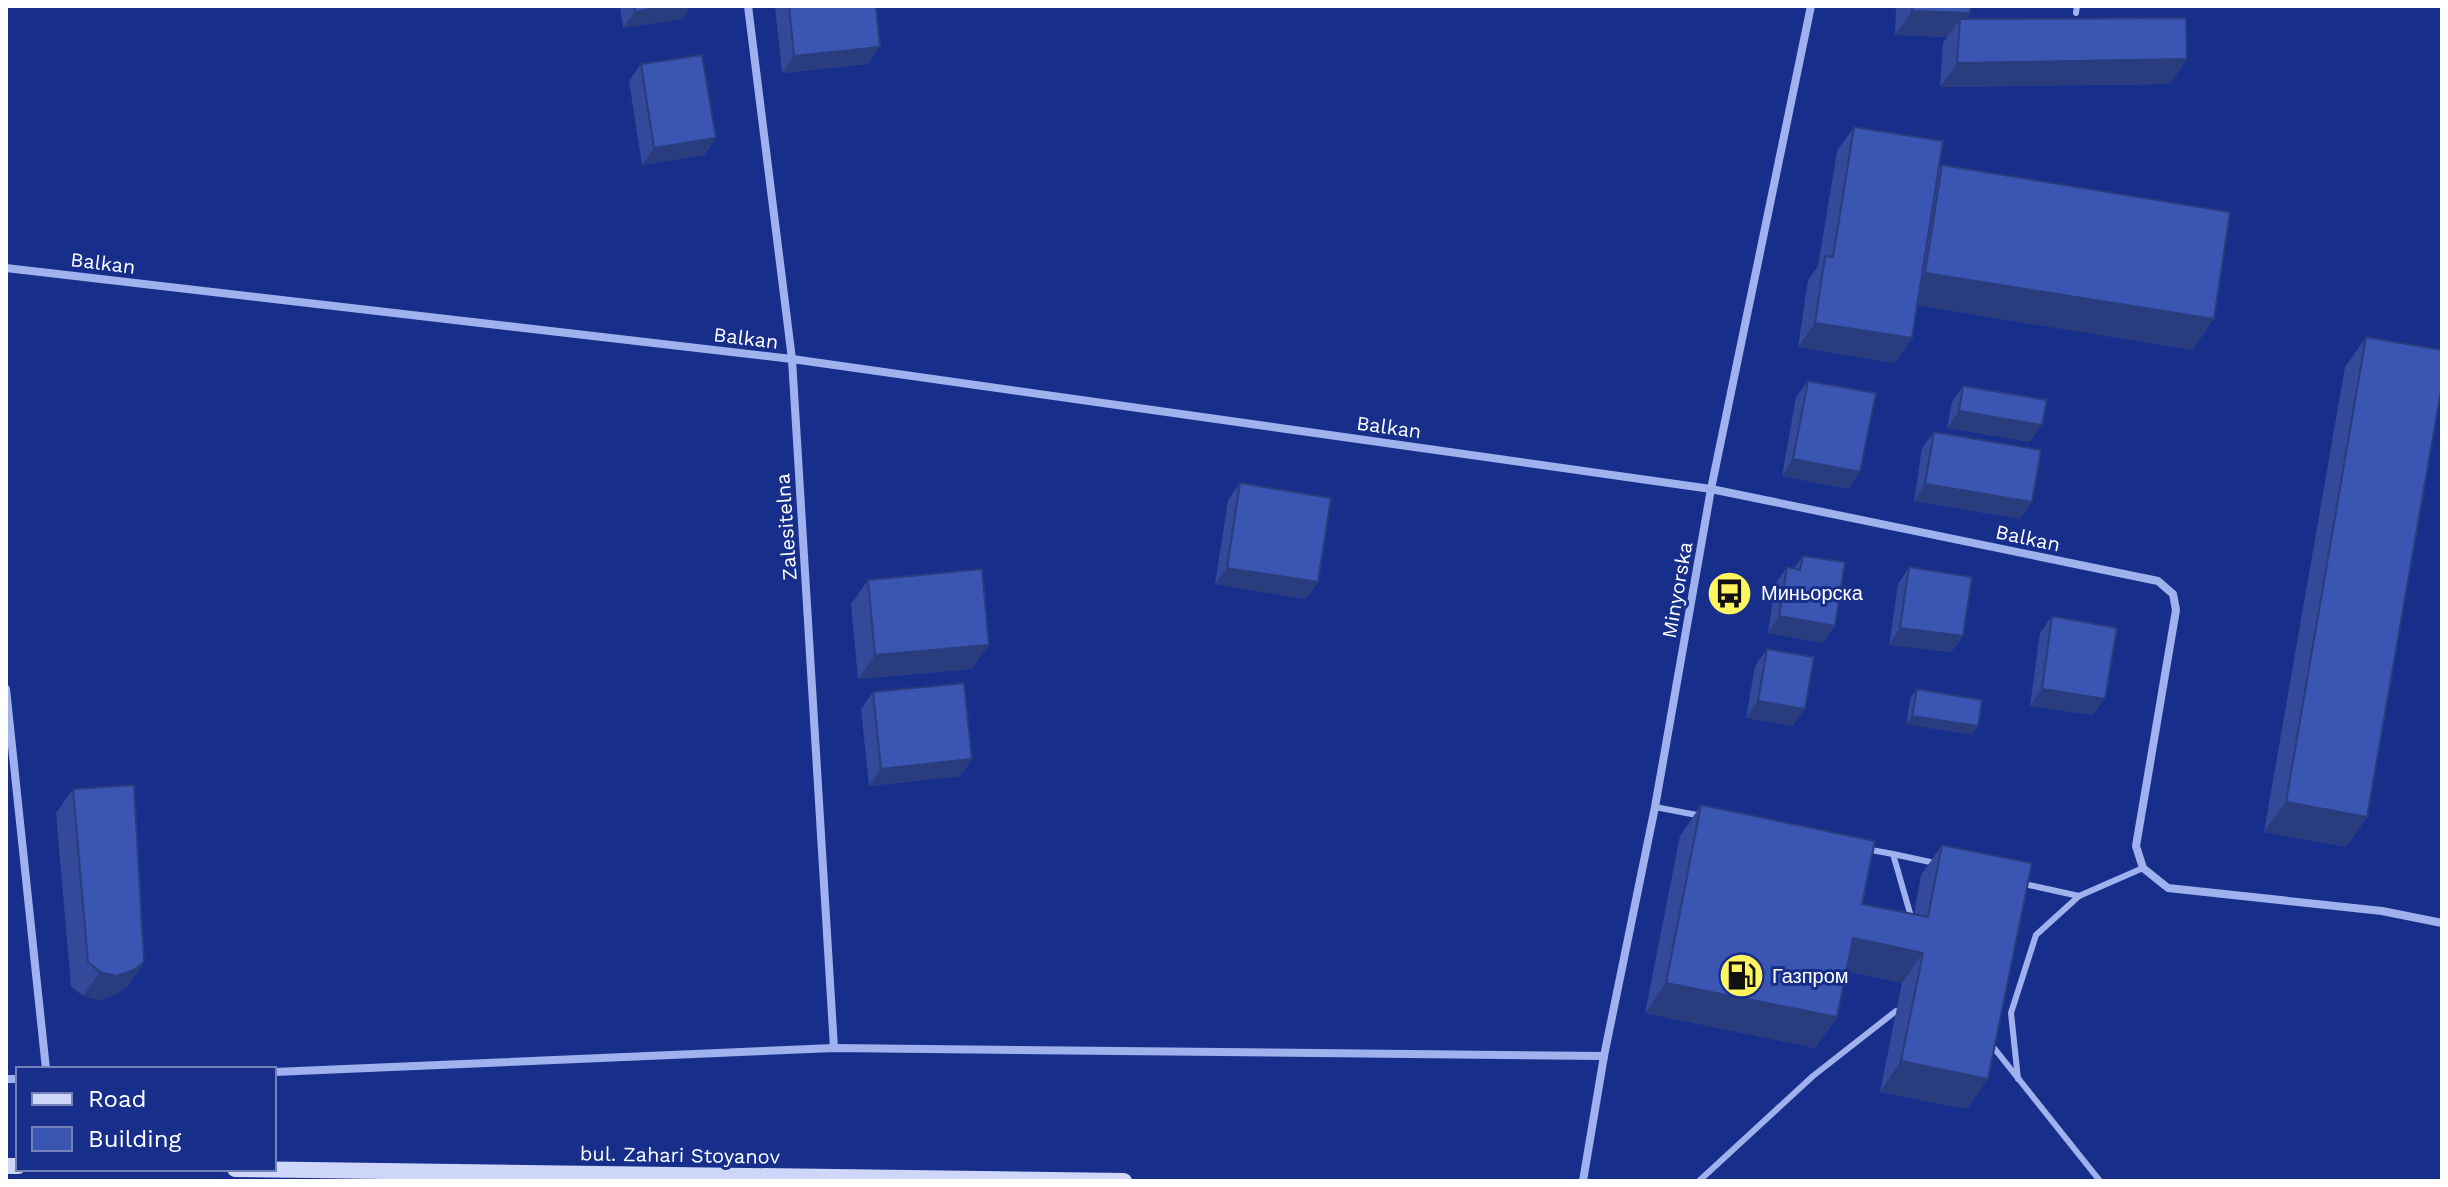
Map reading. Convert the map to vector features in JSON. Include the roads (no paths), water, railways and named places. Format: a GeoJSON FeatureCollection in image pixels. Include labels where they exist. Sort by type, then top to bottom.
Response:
{"type":"FeatureCollection","features":[{"type":"Feature","properties":{"kind":"main road","name":"bul. Zahari Stoyanov"},"geometry":{"type":"LineString","coordinates":[[260,1171],[321,1176],[1124,1181]]}},
{"type":"Feature","properties":{"kind":"street","name":"Zalesitelna"},"geometry":{"type":"LineString","coordinates":[[748,6],[792,359],[834,1048]]}},
{"type":"Feature","properties":{"kind":"street","name":"Minyorska"},"geometry":{"type":"LineString","coordinates":[[1583,1181],[1604,1056],[1655,807],[1711,489],[1811,6]]}},
{"type":"Feature","properties":{"kind":"street","name":"Balkan"},"geometry":{"type":"LineString","coordinates":[[6,268],[792,359],[1711,489],[2158,581],[2173,594],[2176,610],[2136,846],[2143,868]]}},
{"type":"Feature","properties":{"kind":"street"},"geometry":{"type":"LineString","coordinates":[[6,689],[46,1067]]}},
{"type":"Feature","properties":{"kind":"street"},"geometry":{"type":"LineString","coordinates":[[2143,868],[2168,888],[2382,911],[2442,923]]}},
{"type":"Feature","properties":{"kind":"street"},"geometry":{"type":"LineString","coordinates":[[276,1072],[834,1048],[1604,1056]]}},
{"type":"Feature","properties":{"kind":"lane"},"geometry":{"type":"LineString","coordinates":[[1655,807],[1715,819]]}},
{"type":"Feature","properties":{"kind":"lane"},"geometry":{"type":"LineString","coordinates":[[1863,848],[1939,864]]}},
{"type":"Feature","properties":{"kind":"lane"},"geometry":{"type":"LineString","coordinates":[[1893,854],[1912,920]]}},
{"type":"Feature","properties":{"kind":"lane"},"geometry":{"type":"LineString","coordinates":[[2018,1079],[2011,1013],[2036,935],[2079,896],[2143,868]]}},
{"type":"Feature","properties":{"kind":"lane"},"geometry":{"type":"LineString","coordinates":[[2017,882],[2079,896]]}},
{"type":"Feature","properties":{"kind":"lane"},"geometry":{"type":"LineString","coordinates":[[1699,1181],[1813,1076],[1896,1011]]}},
{"type":"Feature","properties":{"kind":"lane"},"geometry":{"type":"LineString","coordinates":[[1982,1034],[2100,1181]]}},
{"type":"Feature","properties":{"kind":"place","name":"Миньорска"},"geometry":{"type":"Point","coordinates":[1730,593]}},
{"type":"Feature","properties":{"kind":"place","name":"Газпром"},"geometry":{"type":"Point","coordinates":[1741,976]}}]}
